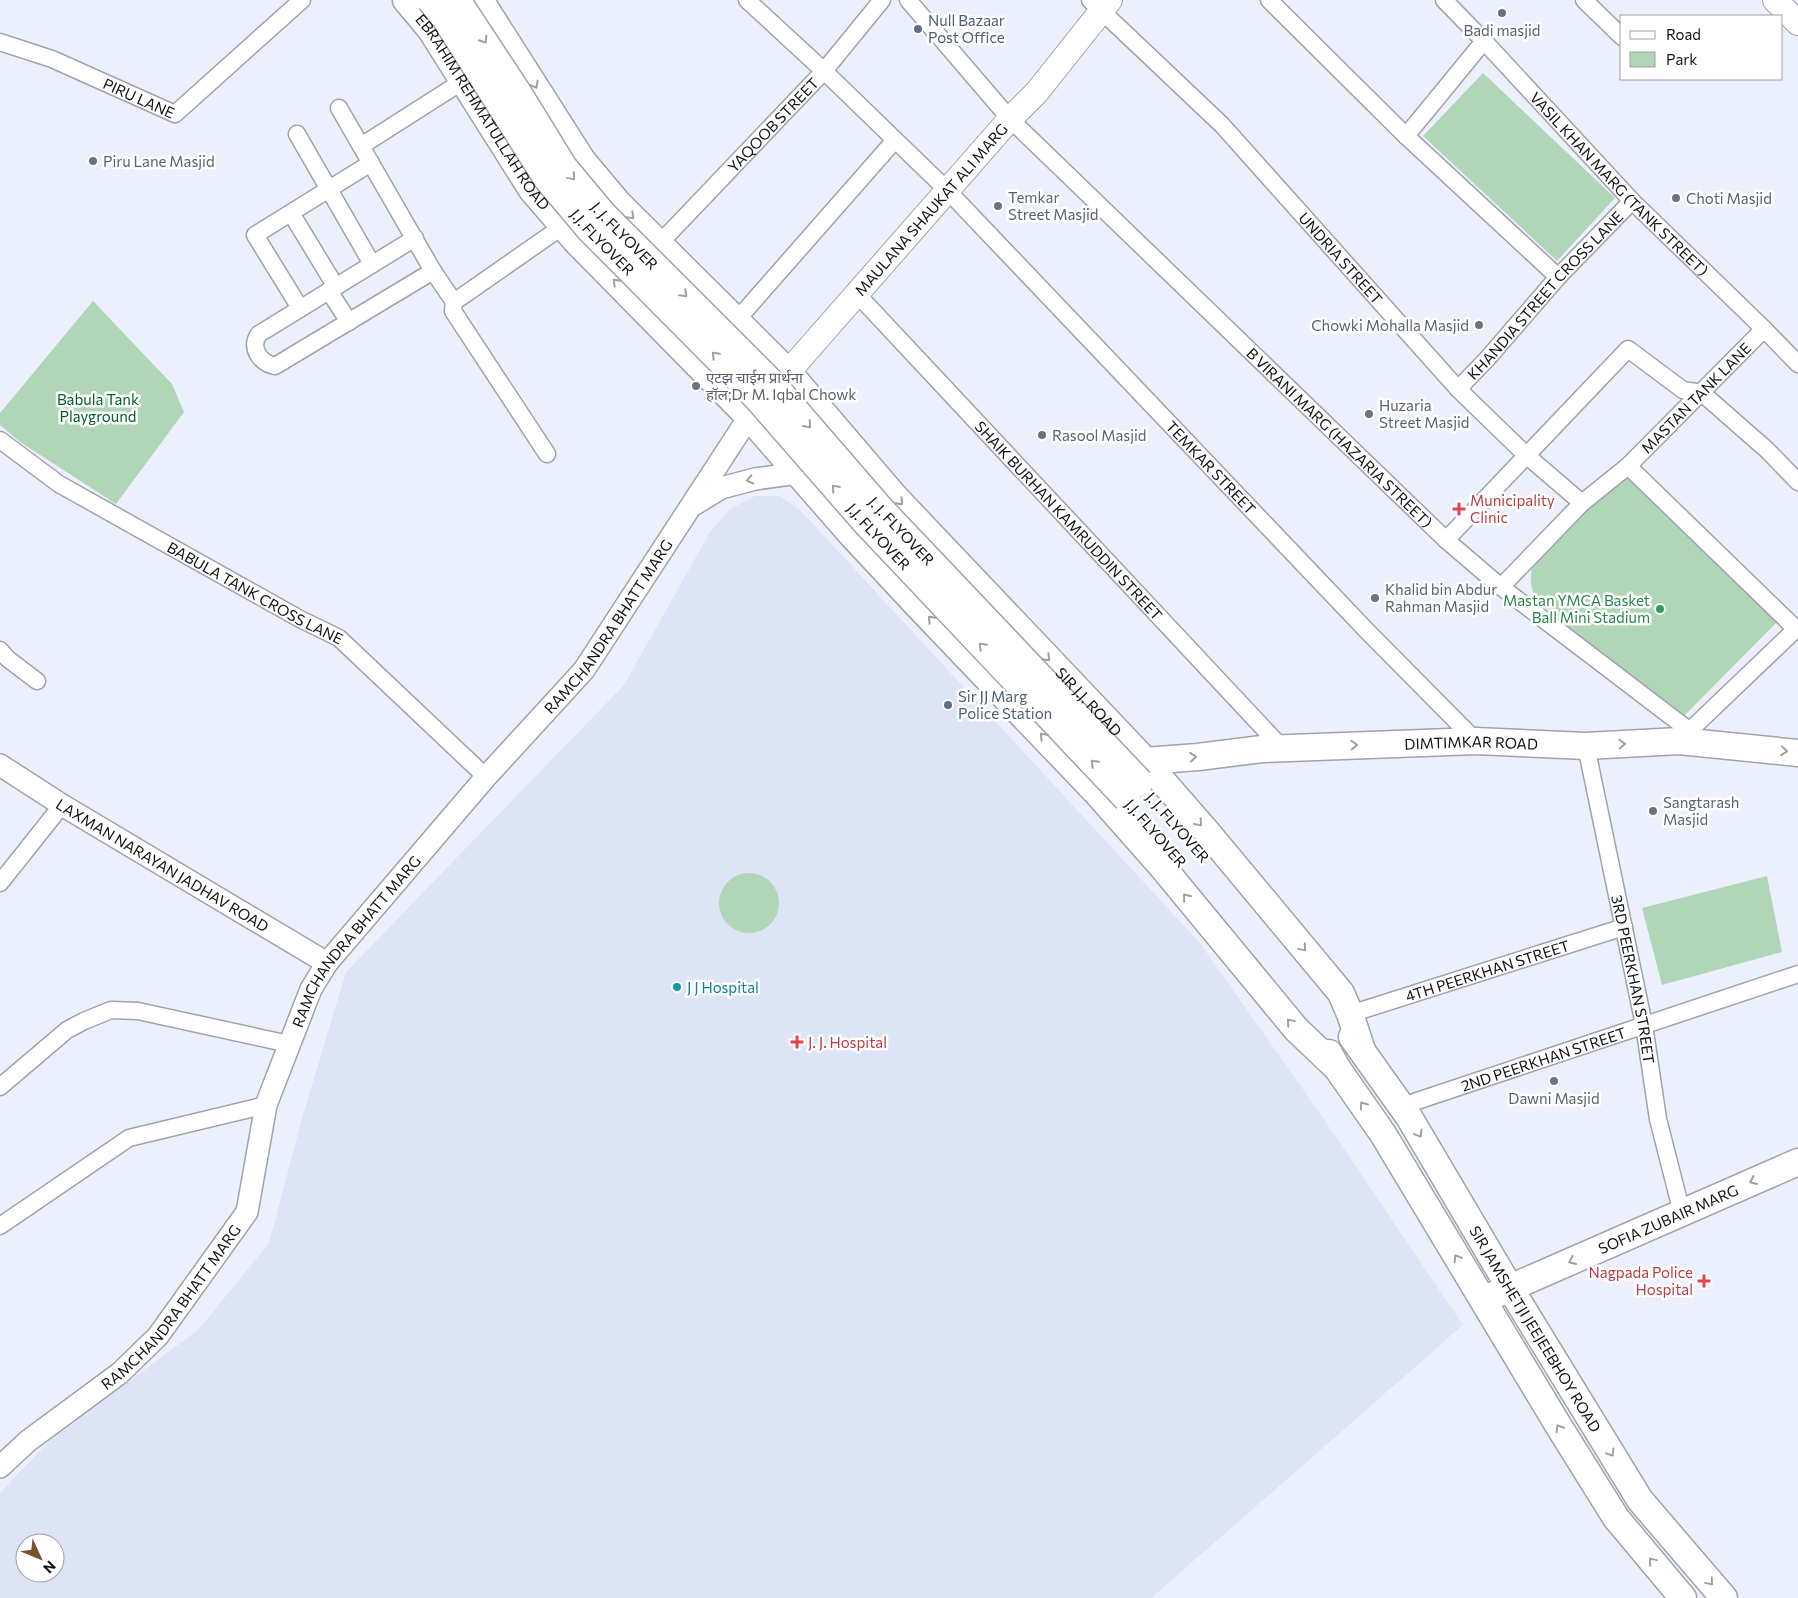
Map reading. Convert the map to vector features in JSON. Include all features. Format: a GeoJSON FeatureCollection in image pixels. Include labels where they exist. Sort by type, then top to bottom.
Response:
{"type":"FeatureCollection","features":[{"type":"Feature","properties":{"kind":"main road","name":"EBRAHIM REHMATULLAH ROAD"},"geometry":{"type":"LineString","coordinates":[[406,0],[431,30],[532,190],[576,242],[749,417]]}},
{"type":"Feature","properties":{"kind":"main road","name":"J.J. FLYOVER"},"geometry":{"type":"LineString","coordinates":[[430,0],[446,20],[547,179],[589,229],[756,397],[864,522],[1137,781],[1177,857],[1310,1018],[1337,1068]]}},
{"type":"Feature","properties":{"kind":"main road","name":"J. J. FLYOVER"},"geometry":{"type":"LineString","coordinates":[[457,0],[564,167],[604,215],[772,382],[887,515],[1137,781],[1193,844],[1362,1050]]}},
{"type":"Feature","properties":{"kind":"main road"},"geometry":{"type":"LineString","coordinates":[[480,0],[582,160],[618,203],[788,372]]}},
{"type":"Feature","properties":{"kind":"main road"},"geometry":{"type":"LineString","coordinates":[[1775,0],[1798,23]]}},
{"type":"Feature","properties":{"kind":"main road","name":"MAULANA SHAUKAT ALI MARG"},"geometry":{"type":"LineString","coordinates":[[749,417],[1010,119],[1037,92],[1100,4]]}},
{"type":"Feature","properties":{"kind":"main road","name":"SIR J.J. ROAD"},"geometry":{"type":"LineString","coordinates":[[788,372],[1137,781],[1207,832],[1341,993],[1362,1050]]}},
{"type":"Feature","properties":{"kind":"main road"},"geometry":{"type":"LineString","coordinates":[[749,417],[851,534],[1096,792],[1164,869],[1296,1030],[1337,1068]]}},
{"type":"Feature","properties":{"kind":"main road","name":"DIMTIMKAR ROAD"},"geometry":{"type":"LineString","coordinates":[[1137,781],[1198,757],[1282,748],[1476,741],[1586,746],[1685,736],[1798,753]]}},
{"type":"Feature","properties":{"kind":"main road","name":"SIR JAMSHETJI JEEJEEBHOY ROAD"},"geometry":{"type":"LineString","coordinates":[[1362,1050],[1402,1106],[1510,1288],[1640,1500],[1724,1598]]}},
{"type":"Feature","properties":{"kind":"main road","name":"SIR JAMSHETJI JEEJEEBHOY ROAD"},"geometry":{"type":"LineString","coordinates":[[1337,1068],[1383,1134],[1616,1518],[1683,1598]]}},
{"type":"Feature","properties":{"kind":"main road","name":"SOFIA ZUBAIR MARG"},"geometry":{"type":"LineString","coordinates":[[1482,1300],[1798,1162]]}},
{"type":"Feature","properties":{"kind":"street","name":"PIRU LANE"},"geometry":{"type":"LineString","coordinates":[[0,42],[52,59],[175,114],[302,0]]}},
{"type":"Feature","properties":{"kind":"street","name":"TEMKAR STREET"},"geometry":{"type":"LineString","coordinates":[[747,0],[824,70],[948,190],[1361,624],[1476,741]]}},
{"type":"Feature","properties":{"kind":"street","name":"YAQOOB STREET"},"geometry":{"type":"LineString","coordinates":[[659,244],[824,70],[882,0]]}},
{"type":"Feature","properties":{"kind":"street","name":"B VIRANI MARG (HAZARIA STREET)"},"geometry":{"type":"LineString","coordinates":[[908,0],[1010,119],[1446,540],[1501,588],[1685,736]]}},
{"type":"Feature","properties":{"kind":"street"},"geometry":{"type":"LineString","coordinates":[[1269,0],[1406,136],[1558,277]]}},
{"type":"Feature","properties":{"kind":"street","name":"VASIL KHAN MARG (TANK STREET)"},"geometry":{"type":"LineString","coordinates":[[1444,0],[1484,40],[1632,201],[1798,364]]}},
{"type":"Feature","properties":{"kind":"street"},"geometry":{"type":"LineString","coordinates":[[1584,0],[1620,35]]}},
{"type":"Feature","properties":{"kind":"street","name":"UNDRIA STREET"},"geometry":{"type":"LineString","coordinates":[[1100,4],[1222,126],[1458,389],[1526,455],[1582,503]]}},
{"type":"Feature","properties":{"kind":"street"},"geometry":{"type":"LineString","coordinates":[[1406,136],[1484,40]]}},
{"type":"Feature","properties":{"kind":"street"},"geometry":{"type":"LineString","coordinates":[[361,146],[463,81]]}},
{"type":"Feature","properties":{"kind":"street"},"geometry":{"type":"LineString","coordinates":[[339,108],[433,271],[454,302],[453,312],[547,454]]}},
{"type":"Feature","properties":{"kind":"street"},"geometry":{"type":"LineString","coordinates":[[297,134],[372,264]]}},
{"type":"Feature","properties":{"kind":"street"},"geometry":{"type":"LineString","coordinates":[[736,321],[895,140]]}},
{"type":"Feature","properties":{"kind":"street"},"geometry":{"type":"LineString","coordinates":[[300,308],[255,235],[371,163]]}},
{"type":"Feature","properties":{"kind":"street","name":"KHANDIA STREET CROSS LANE"},"geometry":{"type":"LineString","coordinates":[[1458,389],[1488,358],[1558,277],[1632,201]]}},
{"type":"Feature","properties":{"kind":"street"},"geometry":{"type":"LineString","coordinates":[[291,213],[349,322]]}},
{"type":"Feature","properties":{"kind":"street"},"geometry":{"type":"LineString","coordinates":[[454,302],[563,226]]}},
{"type":"Feature","properties":{"kind":"street"},"geometry":{"type":"LineString","coordinates":[[415,238],[259,334],[254,340],[254,347],[268,365],[275,366],[433,271]]}},
{"type":"Feature","properties":{"kind":"street","name":"SHAIK BURHAN KAMRUDDIN STREET"},"geometry":{"type":"LineString","coordinates":[[857,294],[1282,748]]}},
{"type":"Feature","properties":{"kind":"street","name":"MASTAN TANK LANE"},"geometry":{"type":"LineString","coordinates":[[1501,588],[1582,503],[1628,466],[1764,329]]}},
{"type":"Feature","properties":{"kind":"street"},"geometry":{"type":"LineString","coordinates":[[1446,540],[1628,349],[1683,390],[1702,392],[1767,450],[1798,482]]}},
{"type":"Feature","properties":{"kind":"street","name":"RAMCHANDRA BHATT MARG"},"geometry":{"type":"LineString","coordinates":[[0,1467],[28,1440],[120,1373],[158,1336],[247,1212],[266,1105],[311,989],[327,963],[486,777],[584,670],[749,417]]}},
{"type":"Feature","properties":{"kind":"street","name":"BABULA TANK CROSS LANE"},"geometry":{"type":"LineString","coordinates":[[0,440],[59,484],[300,619],[339,638],[486,777]]}},
{"type":"Feature","properties":{"kind":"street"},"geometry":{"type":"LineString","coordinates":[[1628,466],[1797,630],[1685,736]]}},
{"type":"Feature","properties":{"kind":"street"},"geometry":{"type":"LineString","coordinates":[[688,508],[721,488],[755,479],[798,473]]}},
{"type":"Feature","properties":{"kind":"street"},"geometry":{"type":"LineString","coordinates":[[0,650],[8,659],[37,681]]}},
{"type":"Feature","properties":{"kind":"street","name":"3RD PEERKHAN STREET"},"geometry":{"type":"LineString","coordinates":[[1586,746],[1644,1025],[1658,1119],[1682,1213]]}},
{"type":"Feature","properties":{"kind":"street","name":"LAXMAN NARAYAN JADHAV ROAD"},"geometry":{"type":"LineString","coordinates":[[0,765],[62,805],[327,963]]}},
{"type":"Feature","properties":{"kind":"street"},"geometry":{"type":"LineString","coordinates":[[0,883],[62,805]]}},
{"type":"Feature","properties":{"kind":"street","name":"4TH PEERKHAN STREET"},"geometry":{"type":"LineString","coordinates":[[1350,1014],[1624,927]]}},
{"type":"Feature","properties":{"kind":"street","name":"2ND PEERKHAN STREET"},"geometry":{"type":"LineString","coordinates":[[1402,1106],[1798,974]]}},
{"type":"Feature","properties":{"kind":"street"},"geometry":{"type":"LineString","coordinates":[[0,1087],[67,1030],[111,1010],[138,1012],[289,1044]]}},
{"type":"Feature","properties":{"kind":"street"},"geometry":{"type":"LineString","coordinates":[[0,1226],[129,1138],[266,1105]]}},
{"type":"Feature","properties":{"kind":"shaded area","name":"J. J. Hospital"},"geometry":{"type":"Polygon","coordinates":[[[755,496],[780,496],[800,510],[1199,942],[1319,1112],[1463,1325],[1151,1598],[0,1598],[0,1493],[49,1441],[199,1329],[269,1243],[303,1115],[346,972],[624,685],[710,532],[730,509],[755,496]]]}},
{"type":"Feature","properties":{"kind":"green space"},"geometry":{"type":"Polygon","coordinates":[[[1483,73],[1615,198],[1557,261],[1423,136],[1483,73]]]}},
{"type":"Feature","properties":{"kind":"green space","name":"Babula Tank Playground"},"geometry":{"type":"Polygon","coordinates":[[[93,301],[172,384],[184,412],[116,504],[20,442],[0,425],[0,413],[93,301]]]}},
{"type":"Feature","properties":{"kind":"green space","name":"Mastan YMCA Basket Ball Mini Stadium"},"geometry":{"type":"Polygon","coordinates":[[[1627,477],[1641,480],[1782,617],[1677,723],[1537,600],[1531,586],[1533,562],[1608,485],[1627,477]]]}},
{"type":"Feature","properties":{"kind":"green space"},"geometry":{"type":"Polygon","coordinates":[[[749,873],[766,878],[774,886],[779,903],[774,920],[766,928],[749,933],[732,928],[724,920],[719,903],[724,886],[732,878],[749,873]]]}},
{"type":"Feature","properties":{"kind":"green space"},"geometry":{"type":"Polygon","coordinates":[[[1767,876],[1782,952],[1662,985],[1642,908],[1767,876]]]}},
{"type":"Feature","properties":{"kind":"place","name":"Badi masjid"},"geometry":{"type":"Point","coordinates":[1502,13]}},
{"type":"Feature","properties":{"kind":"place","name":"Null Bazaar Post Office"},"geometry":{"type":"Point","coordinates":[918,29]}},
{"type":"Feature","properties":{"kind":"place","name":"Piru Lane Masjid"},"geometry":{"type":"Point","coordinates":[93,161]}},
{"type":"Feature","properties":{"kind":"place","name":"Choti Masjid"},"geometry":{"type":"Point","coordinates":[1676,198]}},
{"type":"Feature","properties":{"kind":"place","name":"Temkar Street Masjid"},"geometry":{"type":"Point","coordinates":[998,206]}},
{"type":"Feature","properties":{"kind":"place","name":"Chowki Mohalla Masjid"},"geometry":{"type":"Point","coordinates":[1479,325]}},
{"type":"Feature","properties":{"kind":"place","name":"एटझ चाईम प्रार्थना हॉल;Dr M. Iqbal Chowk"},"geometry":{"type":"Point","coordinates":[696,386]}},
{"type":"Feature","properties":{"kind":"place","name":"Huzaria Street Masjid"},"geometry":{"type":"Point","coordinates":[1369,414]}},
{"type":"Feature","properties":{"kind":"place","name":"Rasool Masjid"},"geometry":{"type":"Point","coordinates":[1042,435]}},
{"type":"Feature","properties":{"kind":"place","name":"Municipality Clinic"},"geometry":{"type":"Point","coordinates":[1459,509]}},
{"type":"Feature","properties":{"kind":"place","name":"Khalid bin Abdur Rahman Masjid"},"geometry":{"type":"Point","coordinates":[1375,598]}},
{"type":"Feature","properties":{"kind":"place","name":"Mastan YMCA Basket Ball Mini Stadium"},"geometry":{"type":"Point","coordinates":[1660,609]}},
{"type":"Feature","properties":{"kind":"place","name":"Sir JJ Marg Police Station"},"geometry":{"type":"Point","coordinates":[948,705]}},
{"type":"Feature","properties":{"kind":"place","name":"Sangtarash Masjid"},"geometry":{"type":"Point","coordinates":[1653,811]}},
{"type":"Feature","properties":{"kind":"place","name":"J J Hospital"},"geometry":{"type":"Point","coordinates":[677,987]}},
{"type":"Feature","properties":{"kind":"place","name":"J. J. Hospital"},"geometry":{"type":"Point","coordinates":[797,1042]}},
{"type":"Feature","properties":{"kind":"place","name":"Dawni Masjid"},"geometry":{"type":"Point","coordinates":[1554,1081]}},
{"type":"Feature","properties":{"kind":"place","name":"Nagpada Police Hospital"},"geometry":{"type":"Point","coordinates":[1704,1281]}}]}
